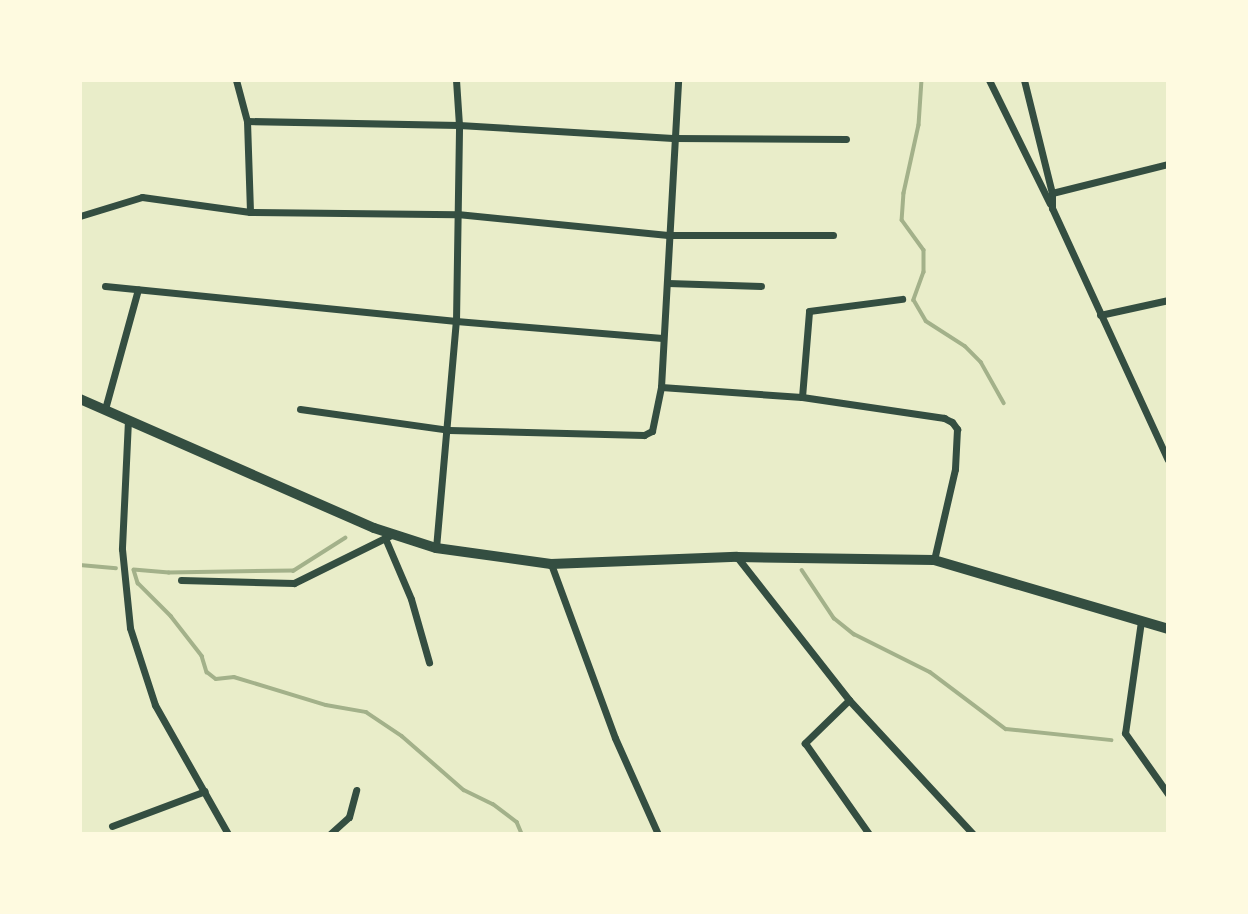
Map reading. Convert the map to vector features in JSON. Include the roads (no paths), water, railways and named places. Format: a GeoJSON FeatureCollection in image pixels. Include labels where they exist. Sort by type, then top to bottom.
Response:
{"type":"FeatureCollection","features":[{"type":"Feature","properties":{"kind":"main road"},"geometry":{"type":"LineString","coordinates":[[80,398],[389,536],[436,548],[551,565],[737,557],[934,559],[1167,629]]}},
{"type":"Feature","properties":{"kind":"street"},"geometry":{"type":"LineString","coordinates":[[236,80],[247,121],[250,212]]}},
{"type":"Feature","properties":{"kind":"street"},"geometry":{"type":"LineString","coordinates":[[436,548],[449,430],[456,321],[459,125],[456,80]]}},
{"type":"Feature","properties":{"kind":"street"},"geometry":{"type":"LineString","coordinates":[[300,409],[449,430],[644,435],[652,431],[661,387],[678,80]]}},
{"type":"Feature","properties":{"kind":"street"},"geometry":{"type":"LineString","coordinates":[[989,80],[1052,208],[1167,460]]}},
{"type":"Feature","properties":{"kind":"street"},"geometry":{"type":"LineString","coordinates":[[1024,80],[1052,193],[1052,208]]}},
{"type":"Feature","properties":{"kind":"street"},"geometry":{"type":"LineString","coordinates":[[247,121],[459,125],[673,138],[846,139]]}},
{"type":"Feature","properties":{"kind":"street"},"geometry":{"type":"LineString","coordinates":[[1052,193],[1167,164]]}},
{"type":"Feature","properties":{"kind":"street"},"geometry":{"type":"LineString","coordinates":[[80,216],[142,197],[250,212],[457,214],[668,235],[834,236]]}},
{"type":"Feature","properties":{"kind":"street"},"geometry":{"type":"LineString","coordinates":[[668,283],[761,286]]}},
{"type":"Feature","properties":{"kind":"street"},"geometry":{"type":"LineString","coordinates":[[105,286],[456,321],[662,338]]}},
{"type":"Feature","properties":{"kind":"street"},"geometry":{"type":"LineString","coordinates":[[105,410],[138,289]]}},
{"type":"Feature","properties":{"kind":"street"},"geometry":{"type":"LineString","coordinates":[[802,397],[809,311],[902,299]]}},
{"type":"Feature","properties":{"kind":"street"},"geometry":{"type":"LineString","coordinates":[[1100,315],[1167,299]]}},
{"type":"Feature","properties":{"kind":"street"},"geometry":{"type":"LineString","coordinates":[[661,387],[802,397],[944,418],[952,422],[957,429],[955,469],[934,559]]}},
{"type":"Feature","properties":{"kind":"street"},"geometry":{"type":"LineString","coordinates":[[128,420],[122,549],[130,628],[155,705],[228,834]]}},
{"type":"Feature","properties":{"kind":"street"},"geometry":{"type":"LineString","coordinates":[[181,580],[294,583],[389,536],[429,662]]}},
{"type":"Feature","properties":{"kind":"street"},"geometry":{"type":"LineString","coordinates":[[737,557],[849,700],[973,834]]}},
{"type":"Feature","properties":{"kind":"street"},"geometry":{"type":"LineString","coordinates":[[551,565],[615,738],[658,834]]}},
{"type":"Feature","properties":{"kind":"street"},"geometry":{"type":"LineString","coordinates":[[1141,621],[1125,733],[1167,794]]}},
{"type":"Feature","properties":{"kind":"street"},"geometry":{"type":"LineString","coordinates":[[849,700],[805,743],[869,834]]}},
{"type":"Feature","properties":{"kind":"street"},"geometry":{"type":"LineString","coordinates":[[330,834],[349,817],[356,790]]}},
{"type":"Feature","properties":{"kind":"street"},"geometry":{"type":"LineString","coordinates":[[112,826],[205,791]]}},
{"type":"Feature","properties":{"kind":"waterway"},"geometry":{"type":"LineString","coordinates":[[922,80],[919,125],[904,193],[902,220],[924,250],[924,272],[914,300],[926,321],[965,346],[981,362],[1004,403]]}},
{"type":"Feature","properties":{"kind":"waterway"},"geometry":{"type":"LineString","coordinates":[[346,538],[294,571],[169,573],[134,570],[138,583],[171,616],[202,656],[207,672],[216,679],[234,677],[326,705],[366,712],[402,736],[464,790],[493,804],[517,822],[522,834]]}},
{"type":"Feature","properties":{"kind":"waterway"},"geometry":{"type":"LineString","coordinates":[[80,565],[116,568]]}},
{"type":"Feature","properties":{"kind":"waterway"},"geometry":{"type":"LineString","coordinates":[[802,570],[834,618],[854,634],[930,672],[1006,729],[1111,740]]}}]}
